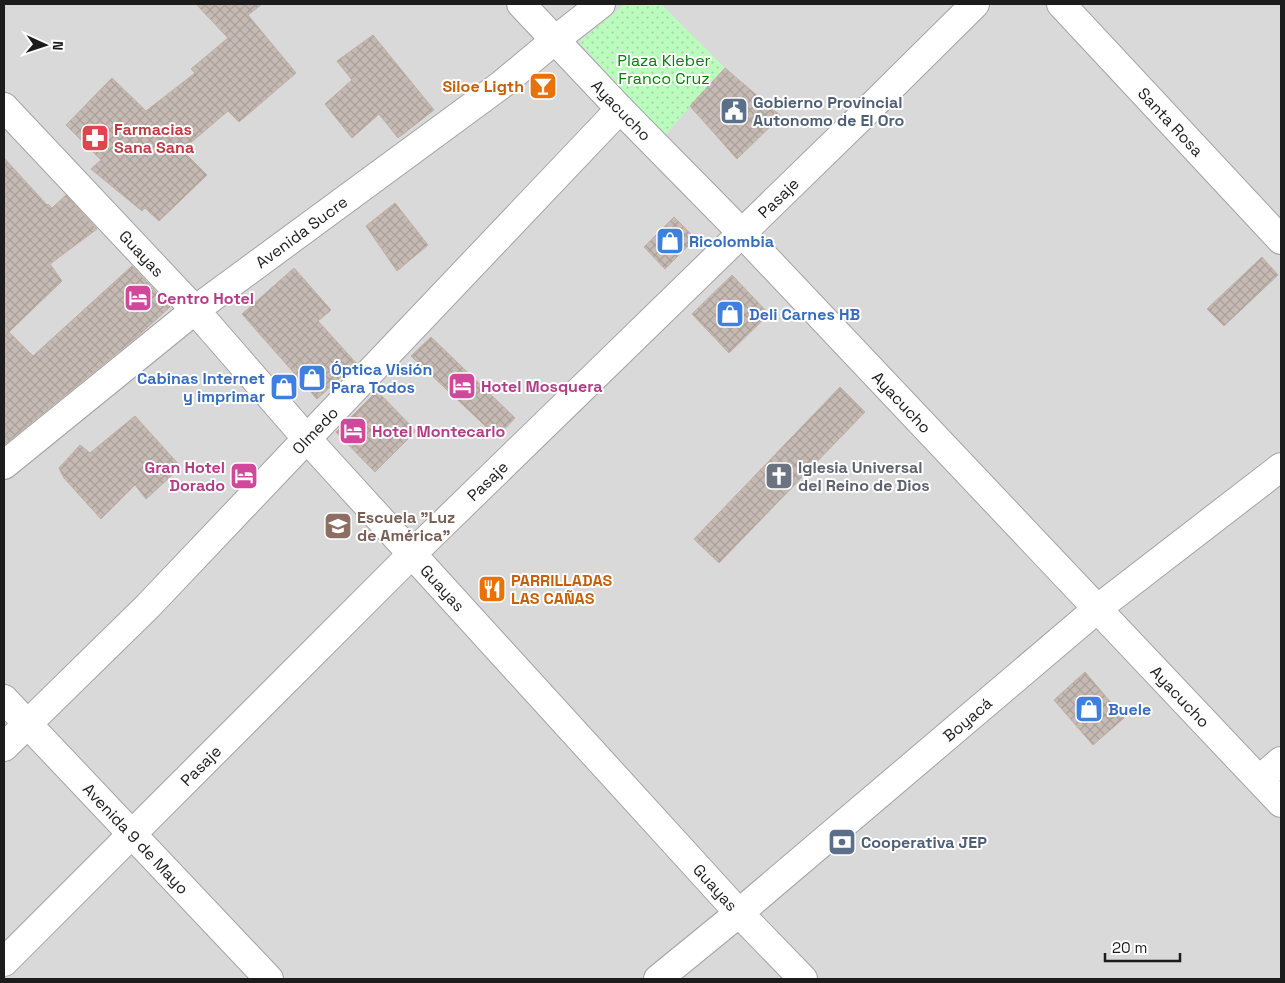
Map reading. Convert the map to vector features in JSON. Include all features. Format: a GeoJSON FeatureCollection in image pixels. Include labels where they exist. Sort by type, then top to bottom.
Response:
{"type":"FeatureCollection","features":[{"type":"Feature","properties":{"kind":"street","name":"Ayacucho"},"geometry":{"type":"LineString","coordinates":[[521,4],[620,110],[741,232],[1281,803]]}},
{"type":"Feature","properties":{"kind":"street","name":"Avenida Sucre"},"geometry":{"type":"LineString","coordinates":[[4,465],[196,310],[501,85],[601,4]]}},
{"type":"Feature","properties":{"kind":"street","name":"Pasaje"},"geometry":{"type":"LineString","coordinates":[[4,962],[412,554],[741,232],[860,119],[975,4]]}},
{"type":"Feature","properties":{"kind":"street","name":"Santa Rosa"},"geometry":{"type":"LineString","coordinates":[[1061,4],[1281,240]]}},
{"type":"Feature","properties":{"kind":"street","name":"Guayas"},"geometry":{"type":"LineString","coordinates":[[4,107],[196,310],[308,440],[739,913],[803,979]]}},
{"type":"Feature","properties":{"kind":"street","name":"Olmedo"},"geometry":{"type":"LineString","coordinates":[[4,747],[148,606],[620,110]]}},
{"type":"Feature","properties":{"kind":"street","name":"Boyacá"},"geometry":{"type":"LineString","coordinates":[[658,979],[739,913],[1097,609],[1281,467]]}},
{"type":"Feature","properties":{"kind":"street","name":"Avenida 9 de Mayo"},"geometry":{"type":"LineString","coordinates":[[4,699],[269,979]]}},
{"type":"Feature","properties":{"kind":"street"},"geometry":{"type":"LineString","coordinates":[[1260,779],[1281,761]]}},
{"type":"Feature","properties":{"kind":"shaded area"},"geometry":{"type":"Polygon","coordinates":[[[4,4],[1281,4],[1281,979],[4,979],[4,4]]]}},
{"type":"Feature","properties":{"kind":"green space","name":"Plaza Kleber Franco Cruz"},"geometry":{"type":"Polygon","coordinates":[[[625,4],[661,4],[725,68],[664,136],[579,42],[625,4]]]}},
{"type":"Feature","properties":{"kind":"building"},"geometry":{"type":"Polygon","coordinates":[[[196,4],[262,4],[248,15],[296,73],[239,122],[228,111],[182,150],[207,175],[159,221],[145,208],[142,211],[91,169],[101,160],[66,125],[112,78],[146,111],[195,73],[191,69],[228,38],[196,4]]]}},
{"type":"Feature","properties":{"kind":"building"},"geometry":{"type":"Polygon","coordinates":[[[373,35],[434,110],[398,138],[379,114],[352,138],[325,104],[352,80],[337,61],[373,35]]]}},
{"type":"Feature","properties":{"kind":"building","name":"Gobierno Provincial Autonomo de El Oro"},"geometry":{"type":"Polygon","coordinates":[[[725,68],[781,116],[737,159],[690,106],[725,68]]]}},
{"type":"Feature","properties":{"kind":"building"},"geometry":{"type":"Polygon","coordinates":[[[4,158],[47,205],[52,208],[66,195],[97,229],[50,264],[62,281],[9,332],[33,356],[132,266],[170,307],[139,335],[4,445],[4,158]]]}},
{"type":"Feature","properties":{"kind":"building"},"geometry":{"type":"Polygon","coordinates":[[[395,203],[428,245],[397,271],[366,226],[395,203]]]}},
{"type":"Feature","properties":{"kind":"building","name":"Ricolombia"},"geometry":{"type":"Polygon","coordinates":[[[674,217],[691,234],[688,246],[665,269],[644,247],[674,217]]]}},
{"type":"Feature","properties":{"kind":"building"},"geometry":{"type":"Polygon","coordinates":[[[1262,257],[1278,275],[1224,326],[1207,309],[1262,257]]]}},
{"type":"Feature","properties":{"kind":"building"},"geometry":{"type":"Polygon","coordinates":[[[294,268],[331,310],[318,321],[356,363],[317,399],[242,314],[294,268]]]}},
{"type":"Feature","properties":{"kind":"building","name":"Deli Carnes HB"},"geometry":{"type":"Polygon","coordinates":[[[732,275],[769,314],[729,353],[692,314],[732,275]]]}},
{"type":"Feature","properties":{"kind":"building","name":"Hotel Mosquera"},"geometry":{"type":"Polygon","coordinates":[[[431,337],[515,418],[497,437],[411,356],[431,337]]]}},
{"type":"Feature","properties":{"kind":"building","name":"Iglesia Universal del Reino de Dios"},"geometry":{"type":"Polygon","coordinates":[[[840,387],[865,412],[719,563],[694,539],[840,387]]]}},
{"type":"Feature","properties":{"kind":"building"},"geometry":{"type":"Polygon","coordinates":[[[377,391],[416,431],[375,472],[336,432],[377,391]]]}},
{"type":"Feature","properties":{"kind":"building"},"geometry":{"type":"Polygon","coordinates":[[[135,416],[181,467],[146,499],[135,485],[101,519],[64,478],[59,468],[80,445],[90,453],[135,416]]]}},
{"type":"Feature","properties":{"kind":"building","name":"Buele"},"geometry":{"type":"Polygon","coordinates":[[[1085,672],[1124,718],[1093,745],[1054,700],[1085,672]]]}},
{"type":"Feature","properties":{"kind":"place","name":"Siloe Ligth"},"geometry":{"type":"Point","coordinates":[543,86]}},
{"type":"Feature","properties":{"kind":"place","name":"Gobierno Provincial Autonomo de El Oro"},"geometry":{"type":"Point","coordinates":[734,111]}},
{"type":"Feature","properties":{"kind":"place","name":"Farmacias Sana Sana"},"geometry":{"type":"Point","coordinates":[95,138]}},
{"type":"Feature","properties":{"kind":"place","name":"Ricolombia"},"geometry":{"type":"Point","coordinates":[670,241]}},
{"type":"Feature","properties":{"kind":"place","name":"Centro Hotel"},"geometry":{"type":"Point","coordinates":[138,298]}},
{"type":"Feature","properties":{"kind":"place","name":"Deli Carnes HB"},"geometry":{"type":"Point","coordinates":[730,314]}},
{"type":"Feature","properties":{"kind":"place","name":"Óptica Visión Para Todos"},"geometry":{"type":"Point","coordinates":[312,378]}},
{"type":"Feature","properties":{"kind":"place","name":"Hotel Mosquera"},"geometry":{"type":"Point","coordinates":[462,386]}},
{"type":"Feature","properties":{"kind":"place","name":"Cabinas Internet y imprimar"},"geometry":{"type":"Point","coordinates":[284,387]}},
{"type":"Feature","properties":{"kind":"place","name":"Hotel Montecarlo"},"geometry":{"type":"Point","coordinates":[353,431]}},
{"type":"Feature","properties":{"kind":"place","name":"Gran Hotel Dorado"},"geometry":{"type":"Point","coordinates":[244,476]}},
{"type":"Feature","properties":{"kind":"place","name":"Iglesia Universal del Reino de Dios"},"geometry":{"type":"Point","coordinates":[779,476]}},
{"type":"Feature","properties":{"kind":"place","name":"Escuela \"Luz de América\""},"geometry":{"type":"Point","coordinates":[338,526]}},
{"type":"Feature","properties":{"kind":"place","name":"PARRILLADAS LAS CAÑAS"},"geometry":{"type":"Point","coordinates":[492,589]}},
{"type":"Feature","properties":{"kind":"place","name":"Buele"},"geometry":{"type":"Point","coordinates":[1089,709]}},
{"type":"Feature","properties":{"kind":"place","name":"Cooperativa JEP"},"geometry":{"type":"Point","coordinates":[842,842]}}]}
